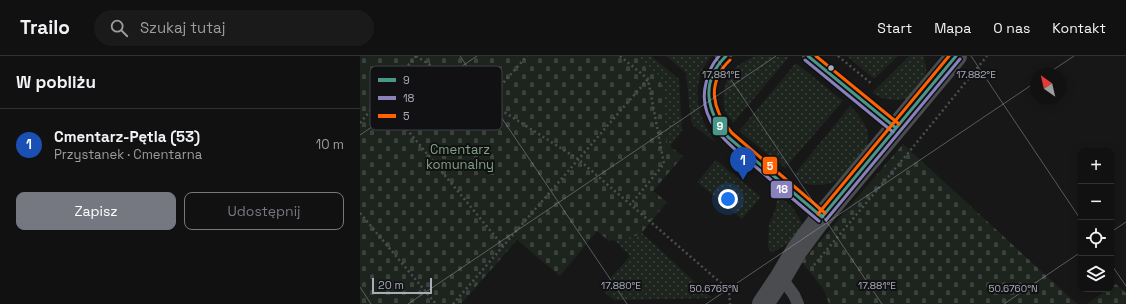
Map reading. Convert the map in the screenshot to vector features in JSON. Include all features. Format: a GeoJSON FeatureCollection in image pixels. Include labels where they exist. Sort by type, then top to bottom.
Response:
{"type":"FeatureCollection","features":[{"type":"Feature","properties":{"kind":"street"},"geometry":{"type":"LineString","coordinates":[[763,304],[797,250],[822,216],[896,128],[951,58]]}},
{"type":"Feature","properties":{"kind":"lane"},"geometry":{"type":"LineString","coordinates":[[726,56],[716,67],[710,84],[709,100],[711,112],[717,124],[728,137],[822,216]]}},
{"type":"Feature","properties":{"kind":"lane"},"geometry":{"type":"LineString","coordinates":[[808,56],[896,128]]}},
{"type":"Feature","properties":{"kind":"lane"},"geometry":{"type":"LineString","coordinates":[[781,277],[794,295],[798,304]]}},
{"type":"Feature","properties":{"kind":"path"},"geometry":{"type":"LineString","coordinates":[[407,66],[416,56],[432,66]]}},
{"type":"Feature","properties":{"kind":"path"},"geometry":{"type":"LineString","coordinates":[[502,84],[527,56]]}},
{"type":"Feature","properties":{"kind":"path"},"geometry":{"type":"LineString","coordinates":[[620,56],[648,79],[664,164],[631,204]]}},
{"type":"Feature","properties":{"kind":"path"},"geometry":{"type":"LineString","coordinates":[[838,56],[872,84]]}},
{"type":"Feature","properties":{"kind":"path"},"geometry":{"type":"LineString","coordinates":[[811,270],[987,56]]}},
{"type":"Feature","properties":{"kind":"path"},"geometry":{"type":"LineString","coordinates":[[453,304],[648,79]]}},
{"type":"Feature","properties":{"kind":"path"},"geometry":{"type":"LineString","coordinates":[[360,123],[370,110]]}},
{"type":"Feature","properties":{"kind":"path"},"geometry":{"type":"LineString","coordinates":[[502,111],[578,159],[729,290],[730,304]]}},
{"type":"Feature","properties":{"kind":"path"},"geometry":{"type":"LineString","coordinates":[[407,130],[503,246]]}},
{"type":"Feature","properties":{"kind":"path"},"geometry":{"type":"LineString","coordinates":[[360,213],[436,304]]}},
{"type":"Feature","properties":{"kind":"green space","name":"Cmentarz komunalny"},"geometry":{"type":"Polygon","coordinates":[[[360,56],[636,56],[661,77],[667,144],[683,156],[653,191],[667,202],[640,235],[609,241],[597,231],[560,276],[517,240],[461,304],[360,304],[360,56]]]}},
{"type":"Feature","properties":{"kind":"green space"},"geometry":{"type":"Polygon","coordinates":[[[636,56],[651,56],[679,79],[682,131],[670,146],[667,144],[661,77],[636,56]]]}},
{"type":"Feature","properties":{"kind":"green space"},"geometry":{"type":"Polygon","coordinates":[[[666,56],[711,56],[704,67],[700,78],[698,100],[704,122],[716,143],[693,125],[691,121],[686,73],[666,56]]]}},
{"type":"Feature","properties":{"kind":"green space"},"geometry":{"type":"Polygon","coordinates":[[[757,56],[789,57],[733,123],[724,108],[724,89],[726,83],[731,72],[735,68],[745,61],[757,56]]]}},
{"type":"Feature","properties":{"kind":"green space"},"geometry":{"type":"Polygon","coordinates":[[[847,56],[898,56],[874,79],[847,56]]]}},
{"type":"Feature","properties":{"kind":"green space"},"geometry":{"type":"Polygon","coordinates":[[[909,56],[923,56],[926,67],[925,78],[913,96],[894,100],[885,99],[872,93],[909,56]]]}},
{"type":"Feature","properties":{"kind":"green space"},"geometry":{"type":"Polygon","coordinates":[[[796,63],[843,101],[785,168],[739,131],[796,63]]]}},
{"type":"Feature","properties":{"kind":"green space"},"geometry":{"type":"Polygon","coordinates":[[[850,106],[861,119],[867,130],[868,142],[864,153],[848,172],[838,180],[828,184],[818,185],[803,183],[794,175],[850,106]]]}},
{"type":"Feature","properties":{"kind":"green space"},"geometry":{"type":"Polygon","coordinates":[[[903,144],[1077,304],[829,304],[824,290],[802,262],[903,144]]]}},
{"type":"Feature","properties":{"kind":"green space"},"geometry":{"type":"Polygon","coordinates":[[[716,160],[761,197],[742,219],[697,182],[716,160]]]}},
{"type":"Feature","properties":{"kind":"green space"},"geometry":{"type":"Polygon","coordinates":[[[778,196],[787,202],[793,209],[803,226],[790,242],[772,253],[768,247],[769,224],[775,211],[778,196]]]}},
{"type":"Feature","properties":{"kind":"green space"},"geometry":{"type":"Polygon","coordinates":[[[642,233],[712,298],[614,300],[604,292],[609,286],[607,282],[630,256],[614,240],[640,235],[642,233]]]}},
{"type":"Feature","properties":{"kind":"green space"},"geometry":{"type":"Polygon","coordinates":[[[1116,284],[1126,293],[1126,304],[1087,304],[1104,292],[1114,292],[1114,285],[1116,284]]]}},
{"type":"Feature","properties":{"kind":"transit line","name":"18"},"geometry":{"type":"LineString","coordinates":[[719,56],[712,65],[708,76],[704,98],[706,111],[712,123],[720,135],[730,145],[819,221]]}},
{"type":"Feature","properties":{"kind":"transit line","name":"9"},"geometry":{"type":"LineString","coordinates":[[726,56],[712,76],[709,86],[711,107],[715,117],[728,137],[822,217]]}},
{"type":"Feature","properties":{"kind":"transit line","name":"9"},"geometry":{"type":"LineString","coordinates":[[808,56],[896,128]]}},
{"type":"Feature","properties":{"kind":"transit line","name":"5"},"geometry":{"type":"LineString","coordinates":[[816,56],[899,124]]}},
{"type":"Feature","properties":{"kind":"transit line","name":"5"},"geometry":{"type":"LineString","coordinates":[[818,214],[949,56]]}},
{"type":"Feature","properties":{"kind":"transit line","name":"9"},"geometry":{"type":"LineString","coordinates":[[822,217],[956,56]]}},
{"type":"Feature","properties":{"kind":"transit line","name":"18"},"geometry":{"type":"LineString","coordinates":[[826,220],[960,59]]}},
{"type":"Feature","properties":{"kind":"transit line","name":"5"},"geometry":{"type":"LineString","coordinates":[[730,60],[722,69],[717,78],[714,96],[716,106],[725,124],[732,133],[825,213]]}},
{"type":"Feature","properties":{"kind":"transit line","name":"18"},"geometry":{"type":"LineString","coordinates":[[805,60],[893,132]]}},
{"type":"Feature","properties":{"kind":"place","name":"Cmentarz-Pętla (53)"},"geometry":{"type":"Point","coordinates":[743,180]}}]}
